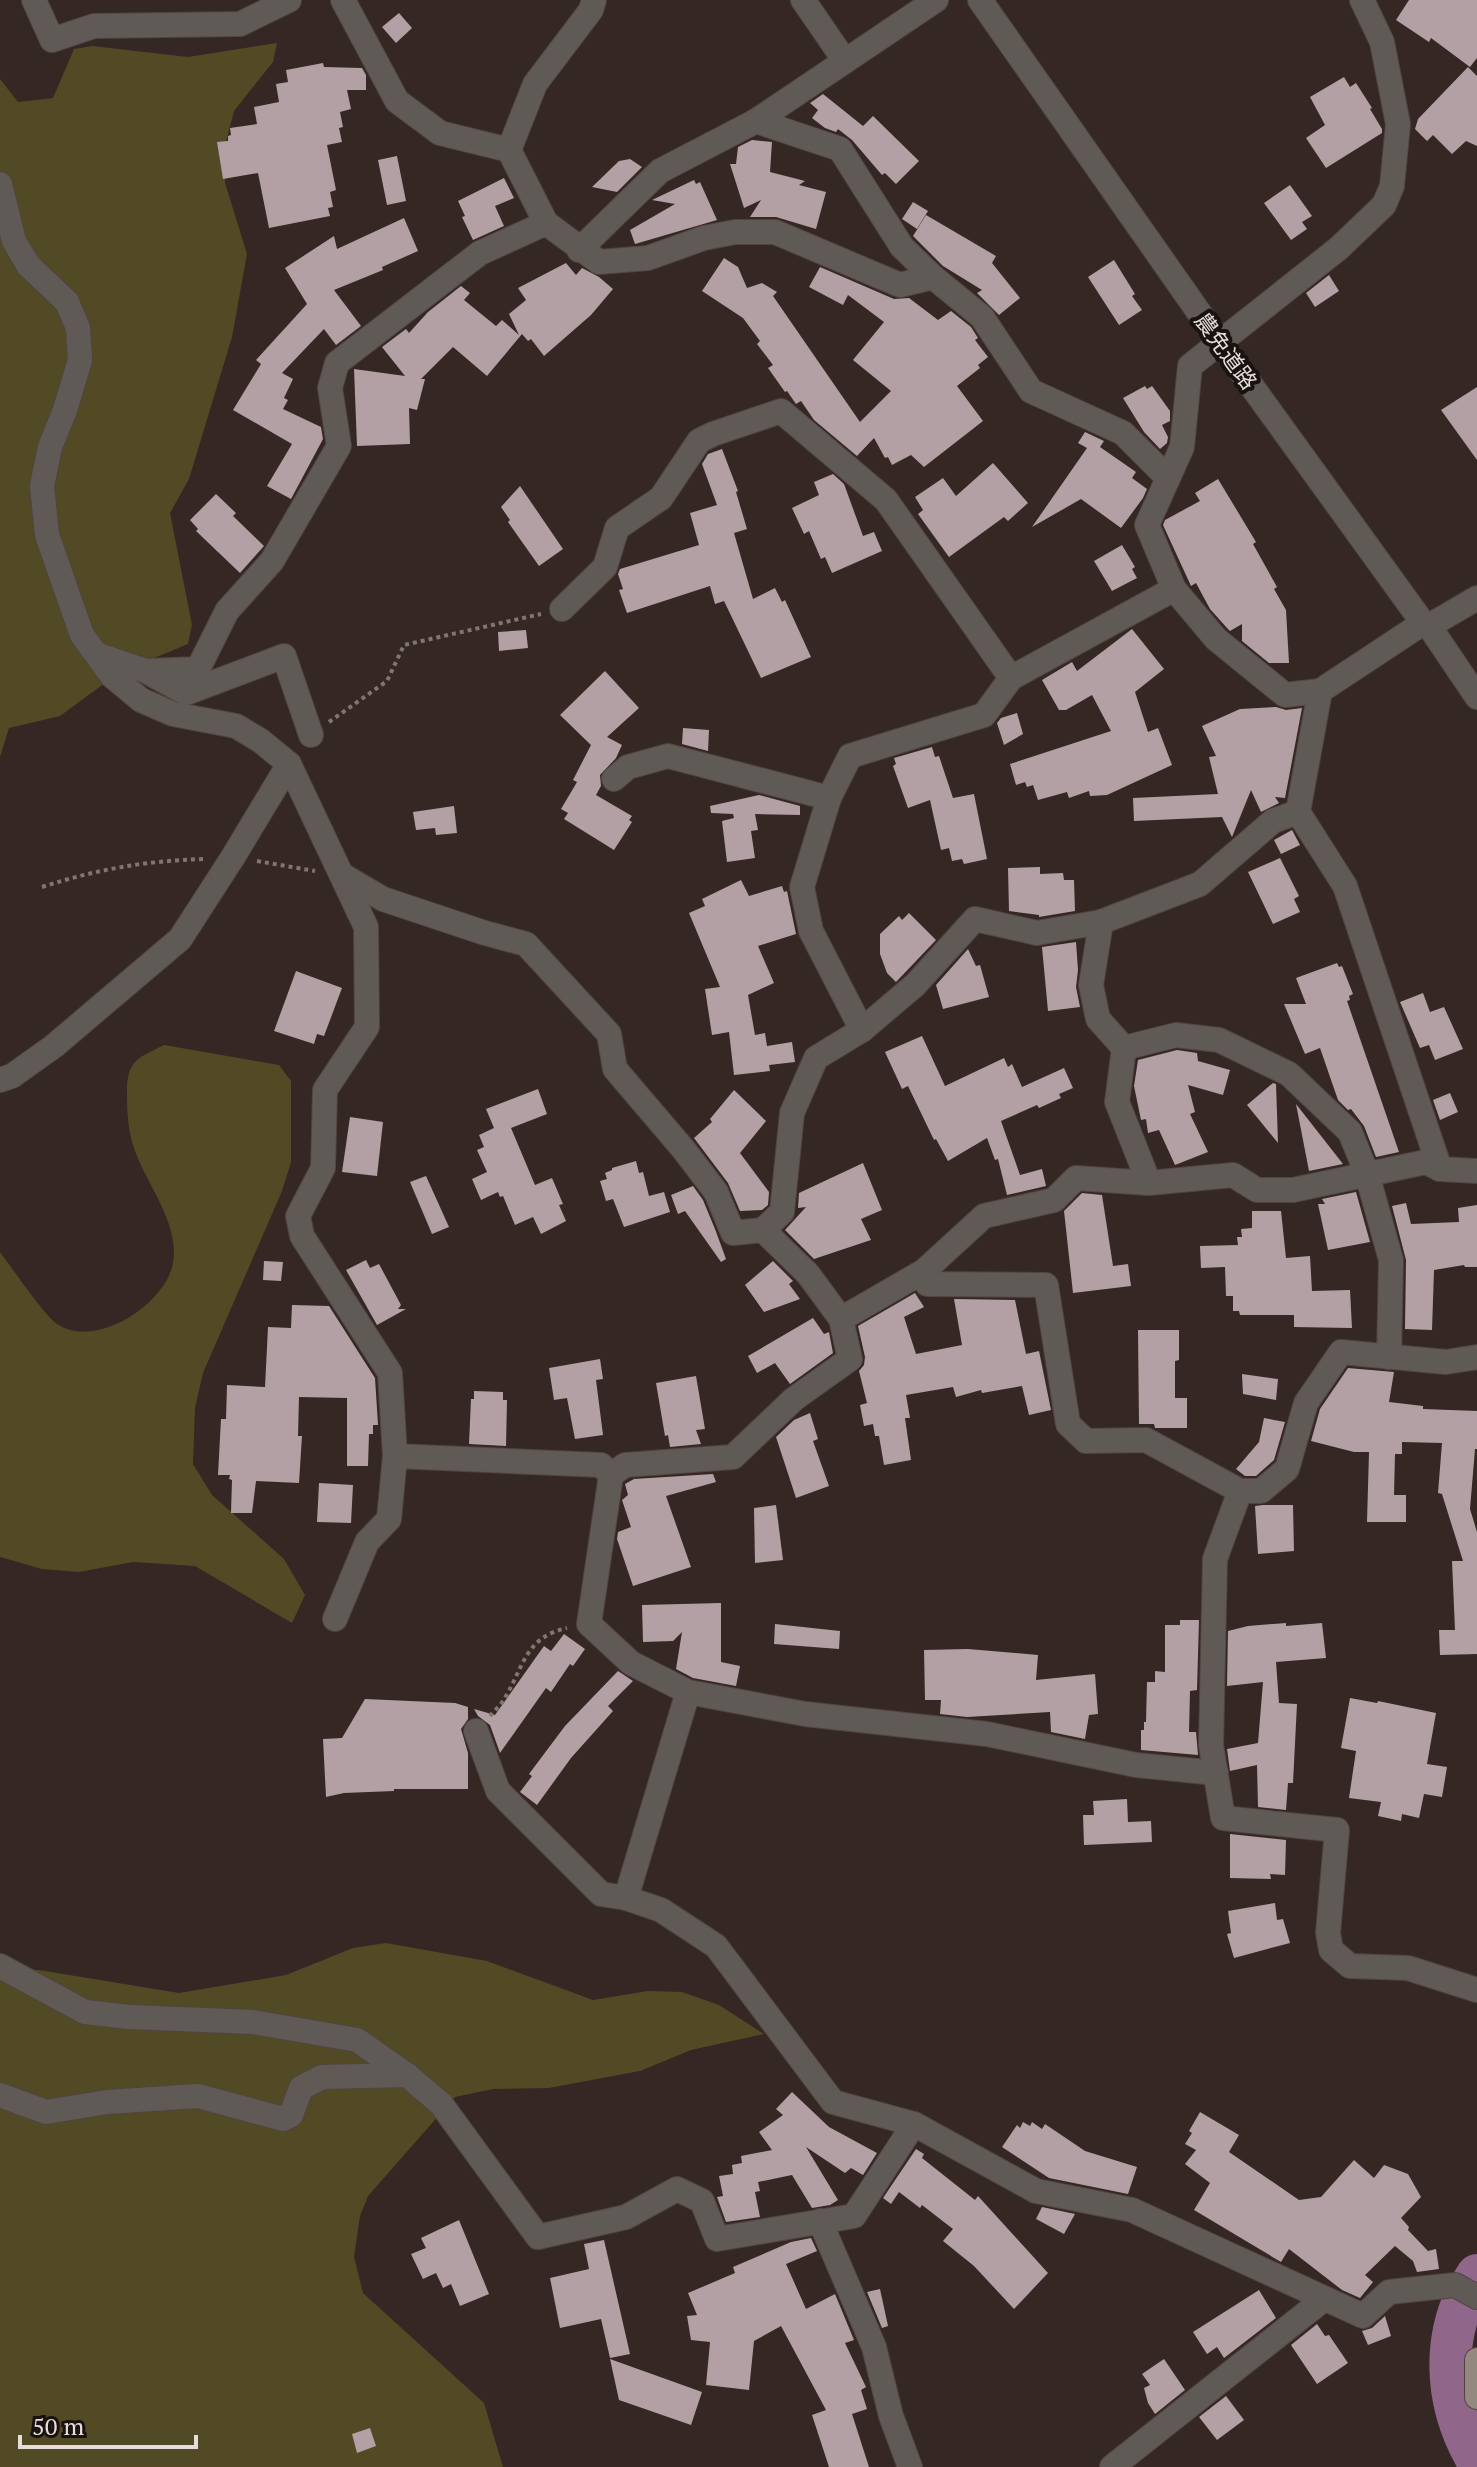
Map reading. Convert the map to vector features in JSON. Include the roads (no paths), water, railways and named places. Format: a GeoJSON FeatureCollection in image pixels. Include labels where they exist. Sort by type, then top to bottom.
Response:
{"type":"FeatureCollection","features":[{"type":"Feature","properties":{"kind":"main road"},"geometry":{"type":"LineString","coordinates":[[1477,2360],[1477,2397]]}},
{"type":"Feature","properties":{"kind":"street"},"geometry":{"type":"LineString","coordinates":[[34,0],[52,40],[94,26],[240,24],[289,0]]}},
{"type":"Feature","properties":{"kind":"street"},"geometry":{"type":"LineString","coordinates":[[343,0],[397,101],[440,133],[509,150]]}},
{"type":"Feature","properties":{"kind":"street"},"geometry":{"type":"LineString","coordinates":[[594,0],[591,10],[535,84],[509,150],[546,223],[579,250],[599,262],[648,258],[704,238],[735,232],[775,232],[900,285],[933,277]]}},
{"type":"Feature","properties":{"kind":"street"},"geometry":{"type":"LineString","coordinates":[[803,0],[845,61]]}},
{"type":"Feature","properties":{"kind":"street"},"geometry":{"type":"LineString","coordinates":[[579,250],[660,171],[756,121],[936,0]]}},
{"type":"Feature","properties":{"kind":"street","name":"農免道路"},"geometry":{"type":"LineString","coordinates":[[980,0],[1219,341],[1477,697]]}},
{"type":"Feature","properties":{"kind":"street"},"geometry":{"type":"LineString","coordinates":[[1362,0],[1382,42],[1398,124],[1392,186],[1384,205],[1339,248],[1190,366],[1182,447],[1147,525],[1174,589],[1216,639],[1285,695],[1320,691],[1426,624],[1477,598]]}},
{"type":"Feature","properties":{"kind":"street"},"geometry":{"type":"LineString","coordinates":[[756,121],[840,149],[902,247],[982,317],[1031,391],[1123,433],[1168,478]]}},
{"type":"Feature","properties":{"kind":"street"},"geometry":{"type":"LineString","coordinates":[[0,184],[14,241],[28,265],[67,302],[78,328],[80,360],[50,447],[42,486],[47,535],[82,635],[112,676],[141,700],[173,714],[236,726],[289,764],[366,927],[367,1027],[325,1090],[323,1168],[298,1216],[302,1236],[390,1373],[395,1456],[389,1519],[367,1542],[335,1619]]}},
{"type":"Feature","properties":{"kind":"street"},"geometry":{"type":"LineString","coordinates":[[146,671],[198,669],[227,611],[272,561],[339,446],[330,388],[337,363],[480,253],[546,223]]}},
{"type":"Feature","properties":{"kind":"street"},"geometry":{"type":"LineString","coordinates":[[562,609],[605,567],[617,528],[661,498],[699,441],[781,411],[886,500],[1011,678]]}},
{"type":"Feature","properties":{"kind":"street"},"geometry":{"type":"LineString","coordinates":[[862,1030],[811,931],[802,887],[829,798],[850,756],[984,715],[1011,678],[1174,589]]}},
{"type":"Feature","properties":{"kind":"street"},"geometry":{"type":"LineString","coordinates":[[96,654],[146,671],[186,693],[284,656],[311,735]]}},
{"type":"Feature","properties":{"kind":"street"},"geometry":{"type":"LineString","coordinates":[[1320,691],[1298,812],[1345,886],[1440,1169]]}},
{"type":"Feature","properties":{"kind":"street"},"geometry":{"type":"LineString","coordinates":[[614,779],[628,767],[668,756],[829,798]]}},
{"type":"Feature","properties":{"kind":"street"},"geometry":{"type":"LineString","coordinates":[[0,1080],[12,1076],[54,1046],[180,939],[289,764]]}},
{"type":"Feature","properties":{"kind":"street"},"geometry":{"type":"LineString","coordinates":[[342,875],[383,899],[526,944],[609,1034],[615,1069],[716,1192],[733,1233],[763,1230],[782,1212],[792,1113],[816,1058],[862,1030],[915,985],[975,919],[1037,933],[1101,922],[1200,884],[1273,821],[1298,812]]}},
{"type":"Feature","properties":{"kind":"street"},"geometry":{"type":"LineString","coordinates":[[1101,922],[1091,985],[1098,1019],[1124,1048],[1117,1102],[1149,1183]]}},
{"type":"Feature","properties":{"kind":"street"},"geometry":{"type":"LineString","coordinates":[[1124,1048],[1176,1035],[1219,1040],[1289,1074],[1350,1132],[1367,1174],[1391,1260],[1389,1357]]}},
{"type":"Feature","properties":{"kind":"street"},"geometry":{"type":"LineString","coordinates":[[841,1319],[924,1271],[984,1216],[1054,1200],[1076,1178],[1149,1183],[1233,1175],[1257,1190],[1293,1190],[1426,1162],[1440,1169],[1477,1171]]}},
{"type":"Feature","properties":{"kind":"street"},"geometry":{"type":"LineString","coordinates":[[763,1230],[808,1274],[841,1319],[850,1359],[794,1399],[733,1457],[625,1465],[611,1475],[589,1624],[631,1663],[688,1692],[805,1714],[987,1734],[1136,1765],[1216,1773]]}},
{"type":"Feature","properties":{"kind":"street"},"geometry":{"type":"LineString","coordinates":[[924,1271],[927,1284],[1046,1285],[1068,1424],[1086,1441],[1146,1440],[1240,1491],[1261,1491],[1287,1469],[1306,1403],[1341,1352],[1446,1362],[1477,1357]]}},
{"type":"Feature","properties":{"kind":"street"},"geometry":{"type":"LineString","coordinates":[[395,1456],[601,1465],[611,1475]]}},
{"type":"Feature","properties":{"kind":"street"},"geometry":{"type":"LineString","coordinates":[[1240,1491],[1215,1559],[1211,1745],[1223,1818],[1337,1830],[1328,1933],[1331,1950],[1350,1966],[1408,1968],[1477,1990]]}},
{"type":"Feature","properties":{"kind":"street"},"geometry":{"type":"LineString","coordinates":[[626,1898],[688,1692]]}},
{"type":"Feature","properties":{"kind":"street"},"geometry":{"type":"LineString","coordinates":[[476,1731],[498,1791],[601,1894],[626,1898],[661,1910],[716,1946],[833,2102],[914,2124],[1036,2191],[1132,2210],[1363,2316],[1389,2292],[1455,2285],[1477,2297]]}},
{"type":"Feature","properties":{"kind":"street"},"geometry":{"type":"LineString","coordinates":[[0,1966],[85,2012],[253,2022],[357,2040],[407,2075],[441,2104],[538,2237],[626,2217],[677,2189],[702,2201],[717,2239],[854,2216],[914,2124]]}},
{"type":"Feature","properties":{"kind":"street"},"geometry":{"type":"LineString","coordinates":[[0,2095],[46,2112],[107,2102],[198,2096],[283,2119],[291,2115],[301,2088],[322,2077],[407,2075]]}},
{"type":"Feature","properties":{"kind":"street"},"geometry":{"type":"LineString","coordinates":[[820,2221],[874,2347],[891,2416],[910,2467]]}},
{"type":"Feature","properties":{"kind":"street"},"geometry":{"type":"LineString","coordinates":[[1112,2467],[1324,2299]]}},
{"type":"Feature","properties":{"kind":"waterway"},"geometry":{"type":"LineString","coordinates":[[1477,2275],[1457,2320],[1450,2367],[1457,2415],[1477,2460]]}}]}
